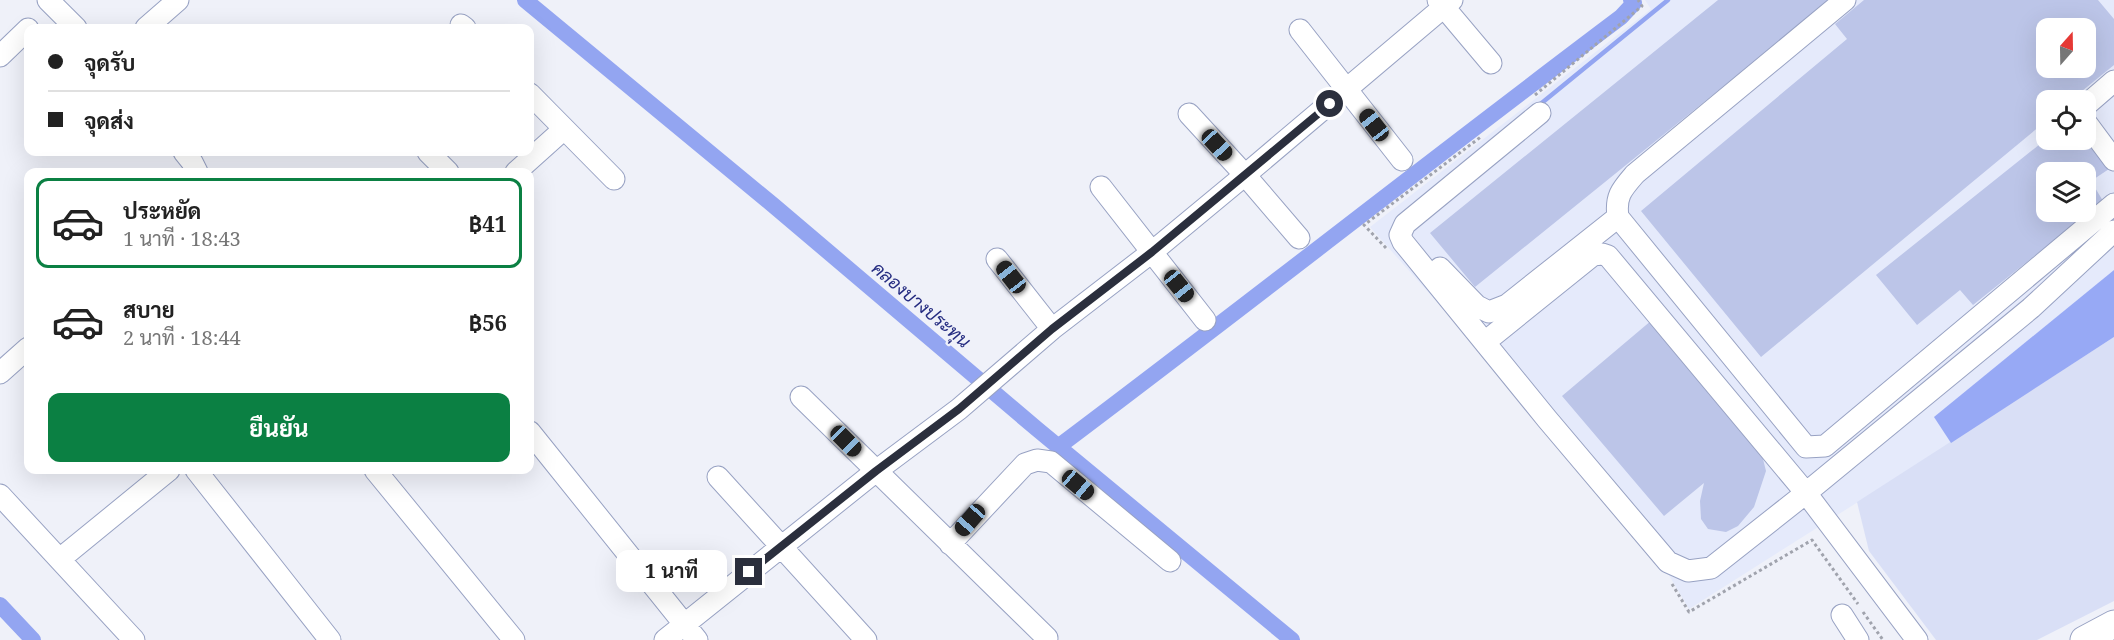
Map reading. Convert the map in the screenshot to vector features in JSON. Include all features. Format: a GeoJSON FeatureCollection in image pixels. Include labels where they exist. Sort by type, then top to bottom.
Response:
{"type":"FeatureCollection","features":[{"type":"Feature","properties":{"kind":"main road"},"geometry":{"type":"LineString","coordinates":[[2084,640],[2114,624]]}},
{"type":"Feature","properties":{"kind":"street"},"geometry":{"type":"LineString","coordinates":[[151,24],[178,0]]}},
{"type":"Feature","properties":{"kind":"street"},"geometry":{"type":"LineString","coordinates":[[1845,0],[1635,174],[1623,187],[1616,203],[1618,217],[1806,447],[1825,446],[2114,204]]}},
{"type":"Feature","properties":{"kind":"street"},"geometry":{"type":"LineString","coordinates":[[664,640],[690,632],[782,546],[959,409],[1052,329],[1152,252],[1346,89],[1445,2],[1491,63]]}},
{"type":"Feature","properties":{"kind":"street"},"geometry":{"type":"LineString","coordinates":[[33,24],[50,3],[72,24]]}},
{"type":"Feature","properties":{"kind":"street"},"geometry":{"type":"LineString","coordinates":[[1300,30],[1402,160]]}},
{"type":"Feature","properties":{"kind":"street"},"geometry":{"type":"LineString","coordinates":[[0,56],[24,34]]}},
{"type":"Feature","properties":{"kind":"street"},"geometry":{"type":"LineString","coordinates":[[2096,97],[2114,81]]}},
{"type":"Feature","properties":{"kind":"street"},"geometry":{"type":"LineString","coordinates":[[534,98],[614,179]]}},
{"type":"Feature","properties":{"kind":"street"},"geometry":{"type":"LineString","coordinates":[[1533,107],[1405,224],[1400,235],[1403,243],[1668,562],[1688,571],[1711,568],[1806,493],[2031,308],[2114,231]]}},
{"type":"Feature","properties":{"kind":"street"},"geometry":{"type":"LineString","coordinates":[[1189,114],[1299,238]]}},
{"type":"Feature","properties":{"kind":"street"},"geometry":{"type":"LineString","coordinates":[[534,156],[564,129]]}},
{"type":"Feature","properties":{"kind":"street"},"geometry":{"type":"LineString","coordinates":[[2096,136],[2114,160]]}},
{"type":"Feature","properties":{"kind":"street"},"geometry":{"type":"LineString","coordinates":[[432,156],[444,168]]}},
{"type":"Feature","properties":{"kind":"street"},"geometry":{"type":"LineString","coordinates":[[520,168],[534,156]]}},
{"type":"Feature","properties":{"kind":"street"},"geometry":{"type":"LineString","coordinates":[[1101,188],[1206,320]]}},
{"type":"Feature","properties":{"kind":"street"},"geometry":{"type":"LineString","coordinates":[[1427,255],[1477,306],[1489,312],[1507,304],[1618,217]]}},
{"type":"Feature","properties":{"kind":"street"},"geometry":{"type":"LineString","coordinates":[[1485,342],[1593,255],[1608,256],[1806,493],[1917,640]]}},
{"type":"Feature","properties":{"kind":"street"},"geometry":{"type":"LineString","coordinates":[[997,259],[1052,329]]}},
{"type":"Feature","properties":{"kind":"street"},"geometry":{"type":"LineString","coordinates":[[0,374],[24,352]]}},
{"type":"Feature","properties":{"kind":"street"},"geometry":{"type":"LineString","coordinates":[[801,397],[1047,638]]}},
{"type":"Feature","properties":{"kind":"street"},"geometry":{"type":"LineString","coordinates":[[534,437],[690,632]]}},
{"type":"Feature","properties":{"kind":"street"},"geometry":{"type":"LineString","coordinates":[[950,544],[1024,464],[1037,460],[1051,462],[1170,561]]}},
{"type":"Feature","properties":{"kind":"street"},"geometry":{"type":"LineString","coordinates":[[60,559],[164,474]]}},
{"type":"Feature","properties":{"kind":"street"},"geometry":{"type":"LineString","coordinates":[[199,474],[330,640]]}},
{"type":"Feature","properties":{"kind":"street"},"geometry":{"type":"LineString","coordinates":[[378,474],[514,640]]}},
{"type":"Feature","properties":{"kind":"street"},"geometry":{"type":"LineString","coordinates":[[718,477],[866,640]]}},
{"type":"Feature","properties":{"kind":"street"},"geometry":{"type":"LineString","coordinates":[[0,495],[134,640]]}},
{"type":"Feature","properties":{"kind":"street"},"geometry":{"type":"LineString","coordinates":[[1842,615],[1858,640]]}},
{"type":"Feature","properties":{"kind":"path"},"geometry":{"type":"LineString","coordinates":[[1533,107],[1642,6],[1638,0]]}},
{"type":"Feature","properties":{"kind":"path"},"geometry":{"type":"LineString","coordinates":[[1388,251],[1365,225],[1488,131]]}},
{"type":"Feature","properties":{"kind":"path"},"geometry":{"type":"LineString","coordinates":[[1671,583],[1689,612],[1812,540],[1883,640]]}},
{"type":"Feature","properties":{"kind":"shaded area"},"geometry":{"type":"Polygon","coordinates":[[[1645,0],[2114,0],[2114,270],[1935,417],[1951,443],[1689,609],[1645,535],[1370,227],[1651,9],[1645,0]]]}},
{"type":"Feature","properties":{"kind":"shaded area"},"geometry":{"type":"Polygon","coordinates":[[[2114,270],[2114,337],[1951,443],[1934,417],[2114,270]]]}},
{"type":"Feature","properties":{"kind":"shaded area"},"geometry":{"type":"Polygon","coordinates":[[[2114,337],[2114,601],[2037,640],[1936,640],[1869,551],[1857,502],[2114,337]]]}},
{"type":"Feature","properties":{"kind":"building"},"geometry":{"type":"Polygon","coordinates":[[[1718,0],[1830,0],[1475,287],[1430,233],[1718,0]]]}},
{"type":"Feature","properties":{"kind":"building"},"geometry":{"type":"Polygon","coordinates":[[[1864,0],[2098,0],[2114,19],[2114,65],[2083,90],[2036,90],[2036,129],[1761,357],[1641,211],[1847,39],[1835,24],[1864,0]]]}},
{"type":"Feature","properties":{"kind":"building"},"geometry":{"type":"Polygon","coordinates":[[[2036,147],[2036,150],[2096,150],[2096,147],[2112,167],[2096,178],[2096,162],[2036,162],[2036,222],[2077,222],[1973,305],[1960,290],[1917,325],[1876,275],[2036,147]]]}},
{"type":"Feature","properties":{"kind":"building"},"geometry":{"type":"Polygon","coordinates":[[[2096,189],[2103,201],[2096,207],[2096,189]]]}},
{"type":"Feature","properties":{"kind":"building"},"geometry":{"type":"Polygon","coordinates":[[[1652,320],[1762,455],[1766,471],[1754,507],[1738,526],[1726,532],[1708,529],[1701,519],[1700,501],[1704,483],[1664,516],[1562,396],[1652,320]]]}},
{"type":"Feature","properties":{"kind":"waterway","name":"คลองบางประทุน"},"geometry":{"type":"LineString","coordinates":[[525,0],[1292,640]]}},
{"type":"Feature","properties":{"kind":"waterway"},"geometry":{"type":"LineString","coordinates":[[1058,447],[1621,17],[1634,3],[1631,0]]}},
{"type":"Feature","properties":{"kind":"waterway"},"geometry":{"type":"LineString","coordinates":[[1538,106],[1668,0]]}},
{"type":"Feature","properties":{"kind":"waterway"},"geometry":{"type":"LineString","coordinates":[[0,605],[33,640]]}},
{"type":"Feature","properties":{"kind":"route"},"geometry":{"type":"LineString","coordinates":[[749,572],[876,471],[959,409],[1052,329],[1152,252],[1330,104]]}}]}
